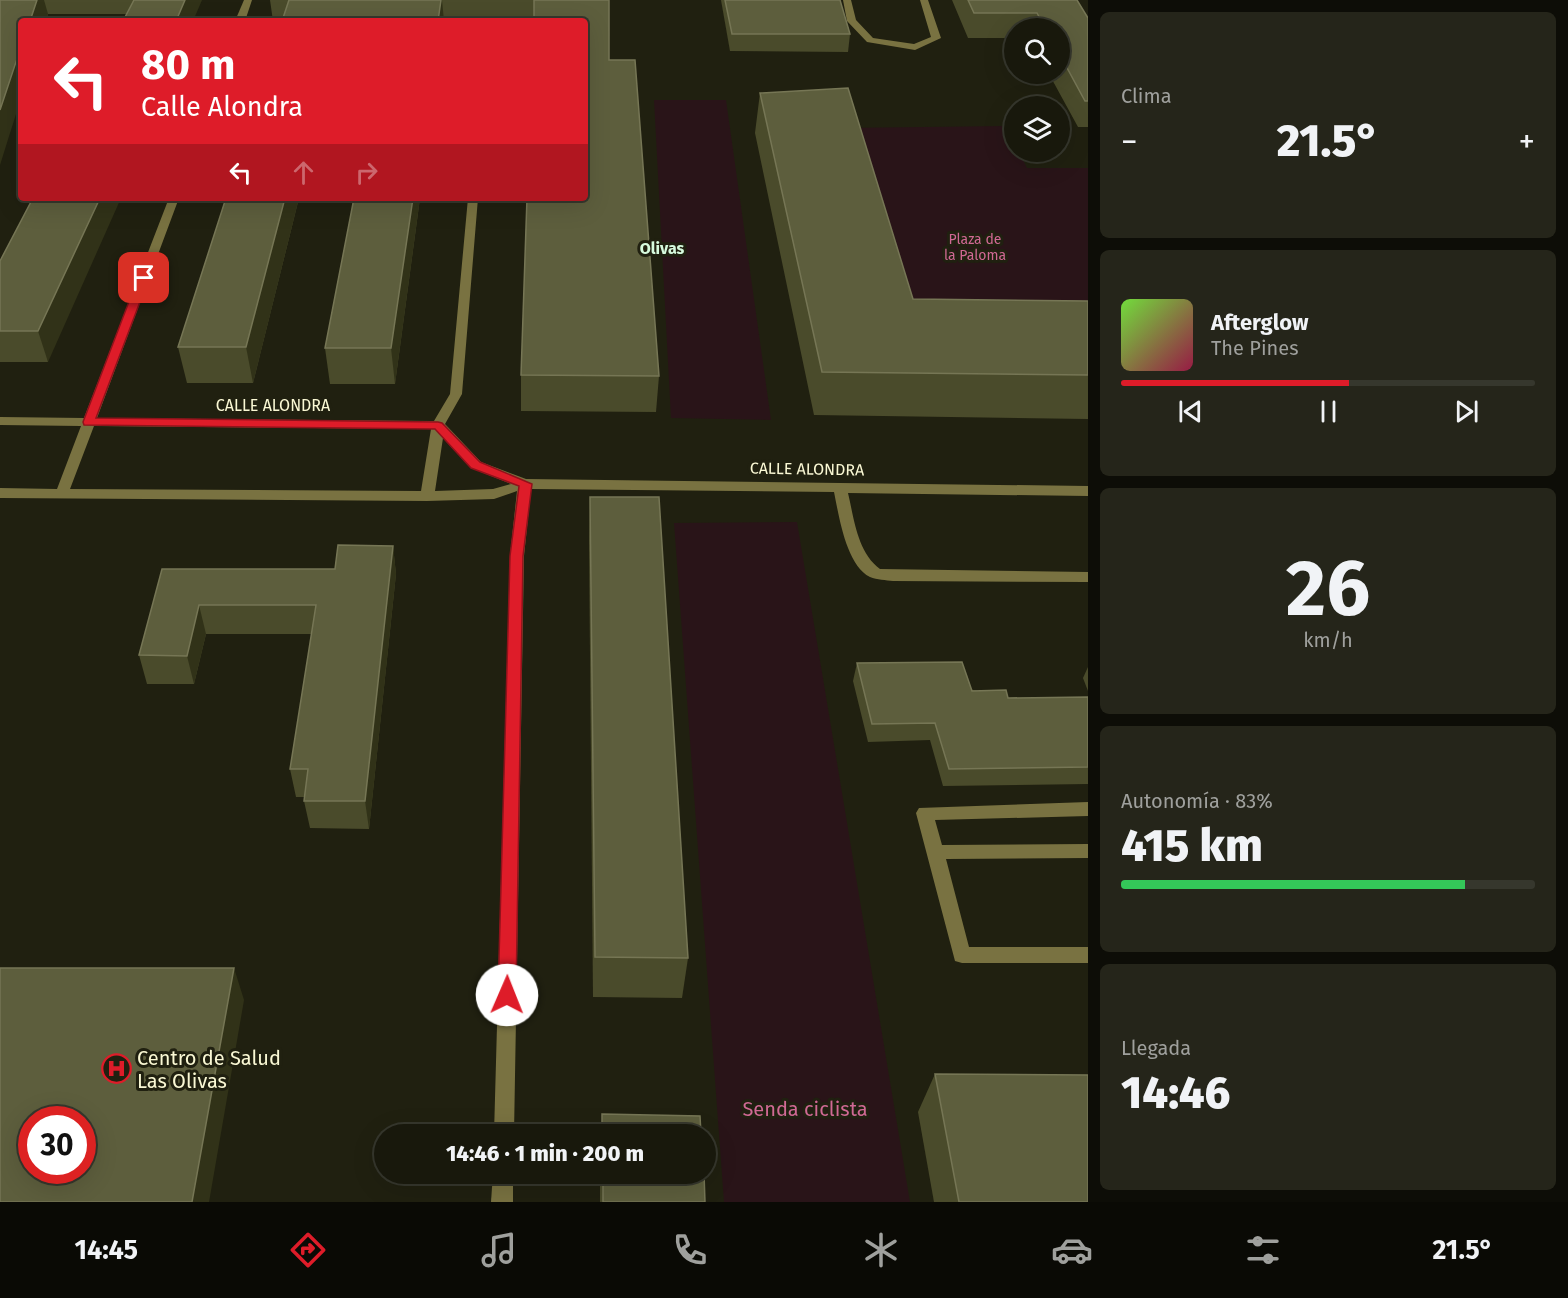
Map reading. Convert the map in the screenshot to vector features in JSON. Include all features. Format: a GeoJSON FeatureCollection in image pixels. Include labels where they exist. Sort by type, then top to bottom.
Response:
{"type":"FeatureCollection","features":[{"type":"Feature","properties":{"kind":"street"},"geometry":{"type":"LineString","coordinates":[[241,18],[248,0]]}},
{"type":"Feature","properties":{"kind":"street"},"geometry":{"type":"LineString","coordinates":[[847,0],[852,21],[870,40],[915,47],[936,38],[924,0]]}},
{"type":"Feature","properties":{"kind":"street"},"geometry":{"type":"LineString","coordinates":[[62,493],[173,201]]}},
{"type":"Feature","properties":{"kind":"street"},"geometry":{"type":"LineString","coordinates":[[428,496],[438,425],[456,394],[473,201]]}},
{"type":"Feature","properties":{"kind":"street","name":"CALLE ALONDRA"},"geometry":{"type":"LineString","coordinates":[[0,421],[438,425],[476,465],[525,484]]}},
{"type":"Feature","properties":{"kind":"street"},"geometry":{"type":"LineString","coordinates":[[504,1124],[517,556],[525,484]]}},
{"type":"Feature","properties":{"kind":"street","name":"CALLE ALONDRA"},"geometry":{"type":"LineString","coordinates":[[0,493],[428,496],[494,494],[525,484],[1088,491]]}},
{"type":"Feature","properties":{"kind":"street"},"geometry":{"type":"LineString","coordinates":[[840,488],[851,537],[867,566],[874,573],[894,576],[1088,577]]}},
{"type":"Feature","properties":{"kind":"street"},"geometry":{"type":"LineString","coordinates":[[1088,809],[925,813],[962,955],[1088,955]]}},
{"type":"Feature","properties":{"kind":"street"},"geometry":{"type":"LineString","coordinates":[[935,852],[1088,851]]}},
{"type":"Feature","properties":{"kind":"street"},"geometry":{"type":"LineString","coordinates":[[502,1202],[503,1184]]}},
{"type":"Feature","properties":{"kind":"green space"},"geometry":{"type":"Polygon","coordinates":[[[654,100],[726,100],[771,420],[671,418],[654,100]]]}},
{"type":"Feature","properties":{"kind":"green space","name":"Plaza de la Paloma"},"geometry":{"type":"Polygon","coordinates":[[[1004,126],[1004,162],[1024,162],[1027,168],[1088,168],[1088,344],[904,342],[841,128],[1004,126]]]}},
{"type":"Feature","properties":{"kind":"green space","name":"Senda ciclista"},"geometry":{"type":"Polygon","coordinates":[[[797,522],[910,1202],[724,1202],[674,523],[797,522]]]}},
{"type":"Feature","properties":{"kind":"building"},"geometry":{"type":"Polygon","coordinates":[[[0,0],[37,0],[31,18],[18,18],[18,56],[0,110],[0,0]]]}},
{"type":"Feature","properties":{"kind":"building"},"geometry":{"type":"Polygon","coordinates":[[[134,0],[185,0],[177,18],[125,18],[134,0]]]}},
{"type":"Feature","properties":{"kind":"building"},"geometry":{"type":"Polygon","coordinates":[[[289,0],[441,0],[438,18],[283,18],[289,0]]]}},
{"type":"Feature","properties":{"kind":"building"},"geometry":{"type":"Polygon","coordinates":[[[534,0],[609,0],[609,60],[635,60],[659,376],[521,375],[527,201],[588,201],[588,18],[534,18],[534,0]]]}},
{"type":"Feature","properties":{"kind":"building"},"geometry":{"type":"Polygon","coordinates":[[[725,0],[840,0],[850,34],[732,34],[725,0]]]}},
{"type":"Feature","properties":{"kind":"building"},"geometry":{"type":"Polygon","coordinates":[[[968,0],[1077,0],[1088,18],[1088,101],[1085,101],[1070,73],[1070,18],[1040,18],[1037,13],[974,13],[968,0]]]}},
{"type":"Feature","properties":{"kind":"building"},"geometry":{"type":"Polygon","coordinates":[[[848,88],[913,299],[1088,301],[1088,375],[822,372],[760,93],[848,88]]]}},
{"type":"Feature","properties":{"kind":"building"},"geometry":{"type":"Polygon","coordinates":[[[31,201],[99,201],[38,331],[0,331],[0,261],[31,201]]]}},
{"type":"Feature","properties":{"kind":"building"},"geometry":{"type":"Polygon","coordinates":[[[225,201],[284,201],[246,347],[178,347],[225,201]]]}},
{"type":"Feature","properties":{"kind":"building"},"geometry":{"type":"Polygon","coordinates":[[[353,201],[413,201],[391,348],[325,348],[353,201]]]}},
{"type":"Feature","properties":{"kind":"building"},"geometry":{"type":"Polygon","coordinates":[[[590,497],[659,497],[688,958],[595,957],[590,497]]]}},
{"type":"Feature","properties":{"kind":"building"},"geometry":{"type":"Polygon","coordinates":[[[338,545],[393,546],[365,801],[304,801],[308,769],[290,769],[316,605],[199,605],[187,656],[139,655],[162,569],[335,569],[338,545]]]}},
{"type":"Feature","properties":{"kind":"building"},"geometry":{"type":"Polygon","coordinates":[[[962,662],[972,691],[1006,690],[1008,698],[1088,697],[1088,767],[949,769],[935,723],[872,724],[857,663],[962,662]]]}},
{"type":"Feature","properties":{"kind":"building","name":"Centro de Salud Las Olivas"},"geometry":{"type":"Polygon","coordinates":[[[0,968],[234,968],[192,1202],[0,1202],[0,968]]]}},
{"type":"Feature","properties":{"kind":"building"},"geometry":{"type":"Polygon","coordinates":[[[935,1074],[1088,1075],[1088,1202],[959,1202],[935,1074]]]}},
{"type":"Feature","properties":{"kind":"building"},"geometry":{"type":"Polygon","coordinates":[[[602,1114],[700,1116],[700,1124],[602,1124],[602,1114]]]}},
{"type":"Feature","properties":{"kind":"building"},"geometry":{"type":"Polygon","coordinates":[[[603,1184],[704,1184],[705,1202],[603,1202],[603,1184]]]}},
{"type":"Feature","properties":{"kind":"place","name":"Centro de Salud Las Olivas"},"geometry":{"type":"Point","coordinates":[116,1069]}},
{"type":"Feature","properties":{"kind":"district","name":"Olivas"},"geometry":{"type":"Point","coordinates":[662,248]}},
{"type":"Feature","properties":{"kind":"route"},"geometry":{"type":"LineString","coordinates":[[144,278],[89,422],[438,425],[476,465],[525,484],[517,556],[507,995]]}}]}
